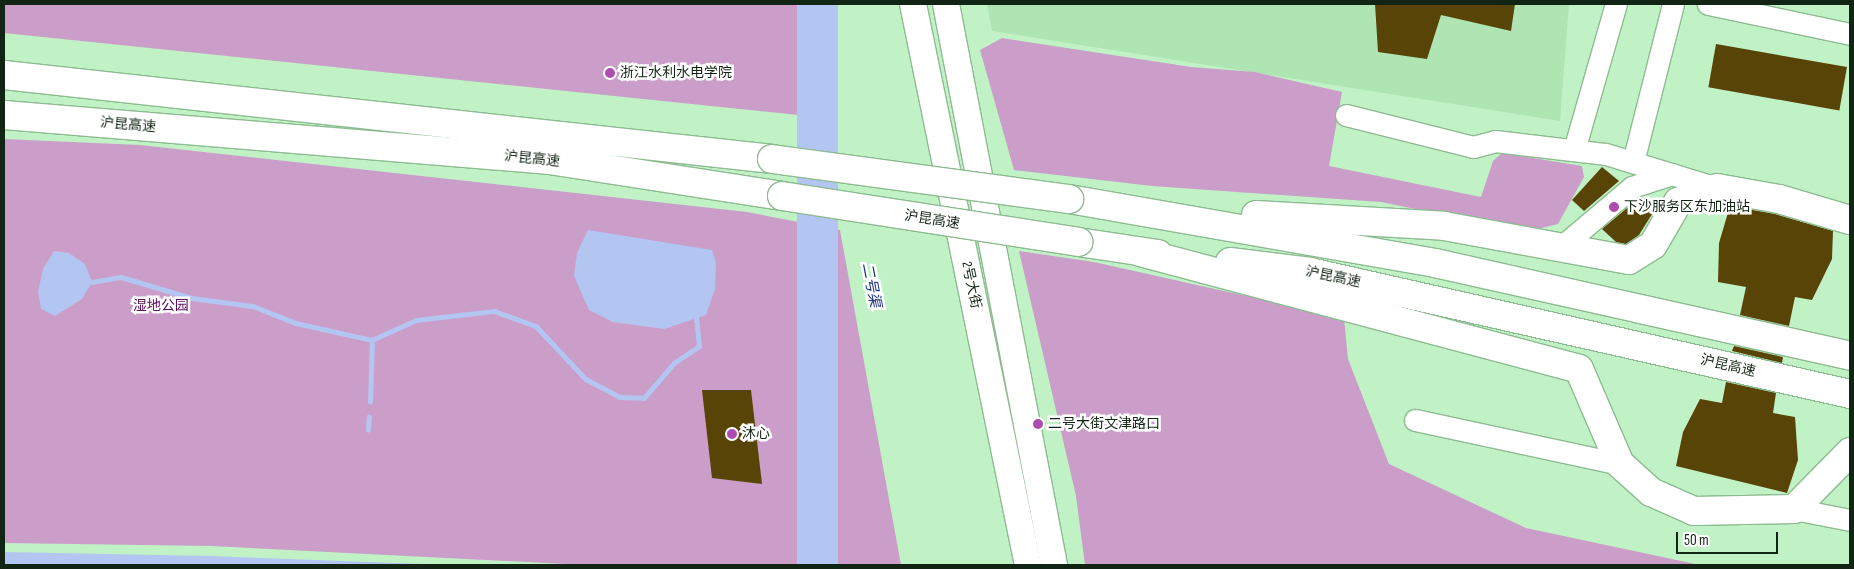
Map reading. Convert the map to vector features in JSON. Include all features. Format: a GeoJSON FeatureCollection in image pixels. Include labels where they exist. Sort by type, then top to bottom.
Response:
{"type":"FeatureCollection","features":[{"type":"Feature","properties":{"kind":"highway","name":"沪昆高速"},"geometry":{"type":"LineString","coordinates":[[4,75],[772,159],[1126,206],[1435,263],[1850,356]]}},
{"type":"Feature","properties":{"kind":"highway","name":"沪昆高速"},"geometry":{"type":"LineString","coordinates":[[4,115],[550,160],[1140,252],[1310,272],[1850,394]]}},
{"type":"Feature","properties":{"kind":"highway"},"geometry":{"type":"LineString","coordinates":[[1126,206],[1444,226],[1629,260],[1653,245],[1678,202],[1717,188],[1779,198],[1850,220]]}},
{"type":"Feature","properties":{"kind":"highway"},"geometry":{"type":"LineString","coordinates":[[1140,252],[1579,369],[1620,464],[1651,492],[1694,511],[1794,509],[1850,452]]}},
{"type":"Feature","properties":{"kind":"main road","name":"2号大街"},"geometry":{"type":"LineString","coordinates":[[913,4],[1041,563]]}},
{"type":"Feature","properties":{"kind":"main road","name":"2号大街"},"geometry":{"type":"LineString","coordinates":[[946,4],[1041,563]]}},
{"type":"Feature","properties":{"kind":"lane"},"geometry":{"type":"LineString","coordinates":[[1574,150],[1616,4]]}},
{"type":"Feature","properties":{"kind":"lane"},"geometry":{"type":"LineString","coordinates":[[1633,162],[1673,4]]}},
{"type":"Feature","properties":{"kind":"lane"},"geometry":{"type":"LineString","coordinates":[[1708,4],[1850,34]]}},
{"type":"Feature","properties":{"kind":"lane"},"geometry":{"type":"LineString","coordinates":[[1346,114],[1473,147],[1494,141],[1606,154],[1717,188]]}},
{"type":"Feature","properties":{"kind":"lane"},"geometry":{"type":"LineString","coordinates":[[1561,247],[1632,187],[1672,174]]}},
{"type":"Feature","properties":{"kind":"lane"},"geometry":{"type":"LineString","coordinates":[[1415,420],[1620,464]]}},
{"type":"Feature","properties":{"kind":"lane"},"geometry":{"type":"LineString","coordinates":[[1794,509],[1845,515]]}},
{"type":"Feature","properties":{"kind":"shaded area"},"geometry":{"type":"Polygon","coordinates":[[[987,4],[1569,4],[1560,121],[992,31],[987,4]]]}},
{"type":"Feature","properties":{"kind":"green space","name":"浙江水利水电学院"},"geometry":{"type":"Polygon","coordinates":[[[4,4],[797,4],[818,117],[4,33],[4,4]]]}},
{"type":"Feature","properties":{"kind":"green space"},"geometry":{"type":"Polygon","coordinates":[[[1002,38],[1191,67],[1255,72],[1342,92],[1329,166],[1481,197],[1493,161],[1502,153],[1582,166],[1584,177],[1558,224],[1526,232],[1381,202],[1152,186],[1014,170],[980,50],[1002,38]]]}},
{"type":"Feature","properties":{"kind":"green space","name":"湿地公园"},"geometry":{"type":"Polygon","coordinates":[[[4,139],[140,145],[747,212],[840,230],[901,565],[585,565],[211,546],[4,543],[4,139]]]}},
{"type":"Feature","properties":{"kind":"green space"},"geometry":{"type":"Polygon","coordinates":[[[1019,251],[1094,262],[1344,318],[1348,359],[1389,464],[1526,528],[1700,565],[1085,565],[1076,496],[1019,251]]]}},
{"type":"Feature","properties":{"kind":"water"},"geometry":{"type":"Polygon","coordinates":[[[797,4],[838,4],[838,565],[797,565],[797,4]]]}},
{"type":"Feature","properties":{"kind":"water"},"geometry":{"type":"Polygon","coordinates":[[[588,230],[712,250],[716,263],[715,289],[706,315],[664,329],[613,322],[589,310],[574,276],[577,253],[588,230]]]}},
{"type":"Feature","properties":{"kind":"water"},"geometry":{"type":"Polygon","coordinates":[[[54,251],[69,253],[85,264],[92,282],[82,299],[55,316],[41,309],[38,292],[43,269],[54,251]]]}},
{"type":"Feature","properties":{"kind":"water"},"geometry":{"type":"Polygon","coordinates":[[[4,552],[210,556],[451,565],[4,565],[4,552]]]}},
{"type":"Feature","properties":{"kind":"building"},"geometry":{"type":"Polygon","coordinates":[[[1375,4],[1515,4],[1511,31],[1441,15],[1427,59],[1378,52],[1375,4]]]}},
{"type":"Feature","properties":{"kind":"building"},"geometry":{"type":"Polygon","coordinates":[[[1716,44],[1847,67],[1839,110],[1708,87],[1716,44]]]}},
{"type":"Feature","properties":{"kind":"building"},"geometry":{"type":"Polygon","coordinates":[[[1602,167],[1619,181],[1584,211],[1572,200],[1602,167]]]}},
{"type":"Feature","properties":{"kind":"building"},"geometry":{"type":"Polygon","coordinates":[[[1639,198],[1654,211],[1639,235],[1626,244],[1616,242],[1602,229],[1639,198]]]}},
{"type":"Feature","properties":{"kind":"building"},"geometry":{"type":"Polygon","coordinates":[[[1730,206],[1775,214],[1833,231],[1832,259],[1812,300],[1795,297],[1789,326],[1740,315],[1746,287],[1718,282],[1719,243],[1730,206]]]}},
{"type":"Feature","properties":{"kind":"building"},"geometry":{"type":"Polygon","coordinates":[[[1734,346],[1783,357],[1782,363],[1732,351],[1734,346]]]}},
{"type":"Feature","properties":{"kind":"building"},"geometry":{"type":"Polygon","coordinates":[[[1726,382],[1776,393],[1773,413],[1795,417],[1798,460],[1787,493],[1676,466],[1683,432],[1700,399],[1722,403],[1726,382]]]}},
{"type":"Feature","properties":{"kind":"building","name":"沐心"},"geometry":{"type":"Polygon","coordinates":[[[702,390],[751,390],[762,484],[712,478],[702,390]]]}},
{"type":"Feature","properties":{"kind":"waterway"},"geometry":{"type":"LineString","coordinates":[[92,282],[121,277],[192,298],[253,306],[296,323],[372,340],[416,320],[494,311],[536,326],[586,379],[620,397],[644,398],[674,363],[699,346],[696,317]]}},
{"type":"Feature","properties":{"kind":"waterway"},"geometry":{"type":"LineString","coordinates":[[370,402],[372,340]]}},
{"type":"Feature","properties":{"kind":"waterway"},"geometry":{"type":"LineString","coordinates":[[368,430],[369,417]]}},
{"type":"Feature","properties":{"kind":"place","name":"浙江水利水电学院"},"geometry":{"type":"Point","coordinates":[610,73]}},
{"type":"Feature","properties":{"kind":"place","name":"下沙服务区东加油站"},"geometry":{"type":"Point","coordinates":[1614,207]}},
{"type":"Feature","properties":{"kind":"place","name":"二号大街文津路口"},"geometry":{"type":"Point","coordinates":[1038,424]}},
{"type":"Feature","properties":{"kind":"place","name":"沐心"},"geometry":{"type":"Point","coordinates":[732,434]}},
{"type":"Feature","properties":{"kind":"water label","name":"二号渠"},"geometry":{"type":"Point","coordinates":[871,285]}}]}
